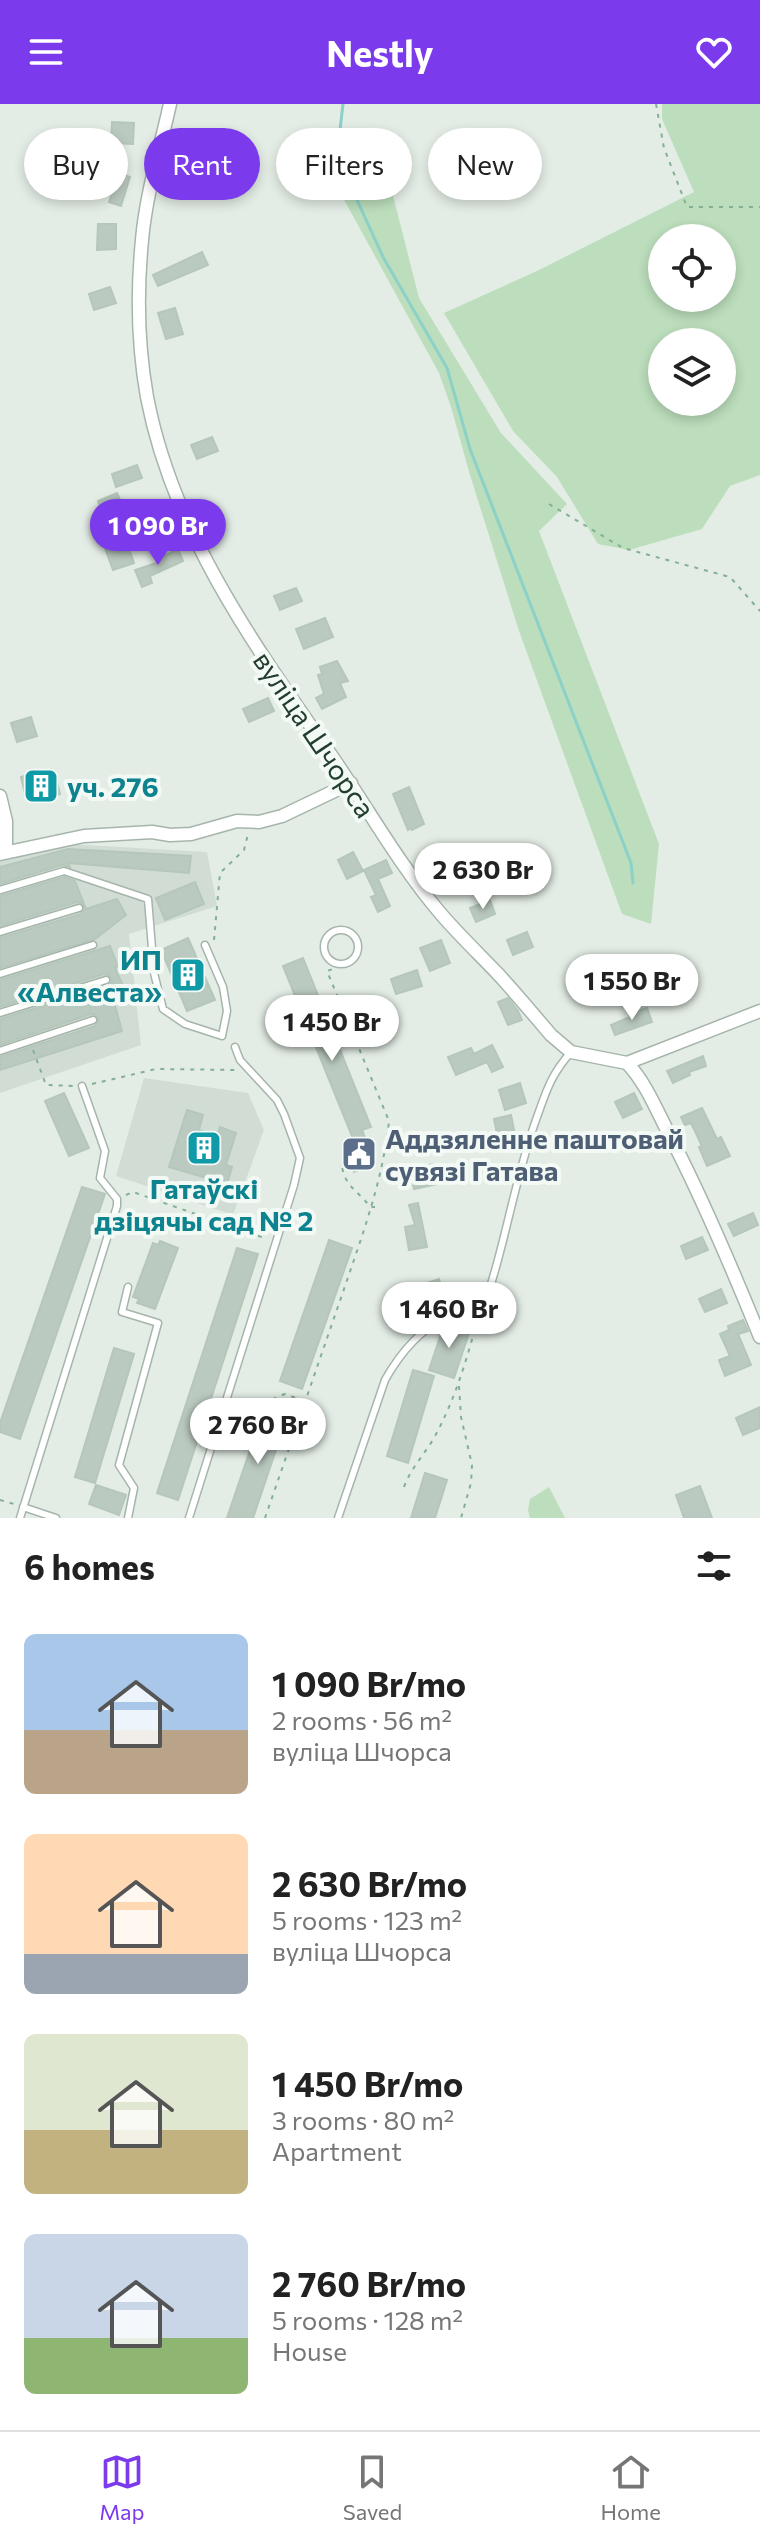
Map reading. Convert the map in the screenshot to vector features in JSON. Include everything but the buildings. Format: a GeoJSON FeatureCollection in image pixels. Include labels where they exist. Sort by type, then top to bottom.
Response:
{"type":"FeatureCollection","features":[{"type":"Feature","properties":{"kind":"street","name":"вуліца Шчорса"},"geometry":{"type":"LineString","coordinates":[[170,104],[142,239],[139,298],[141,347],[147,397],[157,436],[196,544],[227,600],[384,837],[441,914],[551,1035],[571,1052]]}},
{"type":"Feature","properties":{"kind":"street"},"geometry":{"type":"LineString","coordinates":[[0,796],[6,821],[3,853],[84,836],[152,832],[191,834],[237,821],[252,822],[282,816],[351,783]]}},
{"type":"Feature","properties":{"kind":"street"},"geometry":{"type":"LineString","coordinates":[[571,1052],[627,1063],[760,1011]]}},
{"type":"Feature","properties":{"kind":"street"},"geometry":{"type":"LineString","coordinates":[[627,1063],[644,1085],[676,1148],[721,1241],[760,1337]]}},
{"type":"Feature","properties":{"kind":"lane"},"geometry":{"type":"LineString","coordinates":[[0,890],[64,871],[148,899],[154,973],[163,1009],[185,1024],[222,1036],[227,1011],[223,987],[205,945]]}},
{"type":"Feature","properties":{"kind":"lane"},"geometry":{"type":"LineString","coordinates":[[0,932],[79,908]]}},
{"type":"Feature","properties":{"kind":"lane"},"geometry":{"type":"LineString","coordinates":[[340,930],[354,936],[358,948],[355,958],[343,964],[331,961],[324,949],[329,936],[340,930]]}},
{"type":"Feature","properties":{"kind":"lane"},"geometry":{"type":"LineString","coordinates":[[0,974],[93,945]]}},
{"type":"Feature","properties":{"kind":"lane"},"geometry":{"type":"LineString","coordinates":[[0,1013],[106,980]]}},
{"type":"Feature","properties":{"kind":"lane"},"geometry":{"type":"LineString","coordinates":[[0,1051],[93,1020]]}},
{"type":"Feature","properties":{"kind":"lane"},"geometry":{"type":"LineString","coordinates":[[189,1518],[300,1158],[277,1100],[240,1060],[235,1047]]}},
{"type":"Feature","properties":{"kind":"lane"},"geometry":{"type":"LineString","coordinates":[[338,1518],[385,1380],[395,1363],[433,1324],[446,1317],[476,1326],[494,1277],[525,1151],[554,1073],[571,1052]]}},
{"type":"Feature","properties":{"kind":"lane"},"geometry":{"type":"LineString","coordinates":[[20,1518],[107,1243],[117,1199],[100,1178],[105,1151],[82,1086]]}},
{"type":"Feature","properties":{"kind":"lane"},"geometry":{"type":"LineString","coordinates":[[128,1287],[122,1312],[158,1323],[119,1465],[134,1488],[128,1518]]}},
{"type":"Feature","properties":{"kind":"lane"},"geometry":{"type":"LineString","coordinates":[[23,1507],[56,1518]]}},
{"type":"Feature","properties":{"kind":"path"},"geometry":{"type":"LineString","coordinates":[[656,104],[664,148],[687,207],[760,207]]}},
{"type":"Feature","properties":{"kind":"path"},"geometry":{"type":"LineString","coordinates":[[549,504],[623,548],[730,577],[760,611]]}},
{"type":"Feature","properties":{"kind":"path"},"geometry":{"type":"LineString","coordinates":[[212,961],[220,873],[244,850],[252,822]]}},
{"type":"Feature","properties":{"kind":"path"},"geometry":{"type":"LineString","coordinates":[[265,1518],[373,1207],[389,1121],[327,971],[333,969]]}},
{"type":"Feature","properties":{"kind":"path"},"geometry":{"type":"LineString","coordinates":[[29,1042],[46,1085],[82,1086],[156,1069],[249,1070]]}},
{"type":"Feature","properties":{"kind":"path"},"geometry":{"type":"LineString","coordinates":[[350,1163],[342,1167],[344,1180],[373,1207]]}},
{"type":"Feature","properties":{"kind":"path"},"geometry":{"type":"LineString","coordinates":[[117,1199],[133,1192],[276,1242]]}},
{"type":"Feature","properties":{"kind":"path"},"geometry":{"type":"LineString","coordinates":[[404,1487],[410,1471],[434,1438],[459,1384],[476,1326]]}},
{"type":"Feature","properties":{"kind":"path"},"geometry":{"type":"LineString","coordinates":[[459,1384],[461,1417],[472,1465],[471,1483],[461,1518]]}},
{"type":"Feature","properties":{"kind":"path"},"geometry":{"type":"LineString","coordinates":[[234,1405],[256,1408],[285,1394],[310,1403]]}},
{"type":"Feature","properties":{"kind":"path"},"geometry":{"type":"LineString","coordinates":[[0,1500],[23,1507]]}},
{"type":"Feature","properties":{"kind":"shaded area"},"geometry":{"type":"Polygon","coordinates":[[[67,844],[207,852],[217,906],[129,934],[141,1045],[0,1093],[0,862],[67,844]]]}},
{"type":"Feature","properties":{"kind":"shaded area"},"geometry":{"type":"Polygon","coordinates":[[[144,1078],[248,1093],[264,1130],[233,1215],[116,1176],[144,1078]]]}},
{"type":"Feature","properties":{"kind":"green space"},"geometry":{"type":"Polygon","coordinates":[[[662,104],[760,104],[760,475],[730,486],[702,529],[629,550],[598,544],[557,477],[513,431],[444,313],[539,270],[694,192],[662,119],[662,104]]]}},
{"type":"Feature","properties":{"kind":"green space"},"geometry":{"type":"Polygon","coordinates":[[[344,200],[394,200],[419,298],[501,433],[567,504],[539,531],[659,844],[651,924],[622,914],[519,631],[439,373],[344,200]]]}},
{"type":"Feature","properties":{"kind":"green space"},"geometry":{"type":"Polygon","coordinates":[[[549,1487],[565,1518],[530,1518],[530,1499],[549,1487]]]}},
{"type":"Feature","properties":{"kind":"waterway"},"geometry":{"type":"LineString","coordinates":[[343,104],[337,156],[383,257],[447,368],[470,449],[631,863],[633,883]]}},
{"type":"Feature","properties":{"kind":"place","name":"уч. 276"},"geometry":{"type":"Point","coordinates":[41,786]}},
{"type":"Feature","properties":{"kind":"place","name":"ИП «Алвеста»"},"geometry":{"type":"Point","coordinates":[188,975]}},
{"type":"Feature","properties":{"kind":"place","name":"Гатаўскі дзіцячы сад № 2"},"geometry":{"type":"Point","coordinates":[204,1148]}},
{"type":"Feature","properties":{"kind":"place","name":"Аддзяленне паштовай сувязі Гатава"},"geometry":{"type":"Point","coordinates":[359,1154]}}]}
